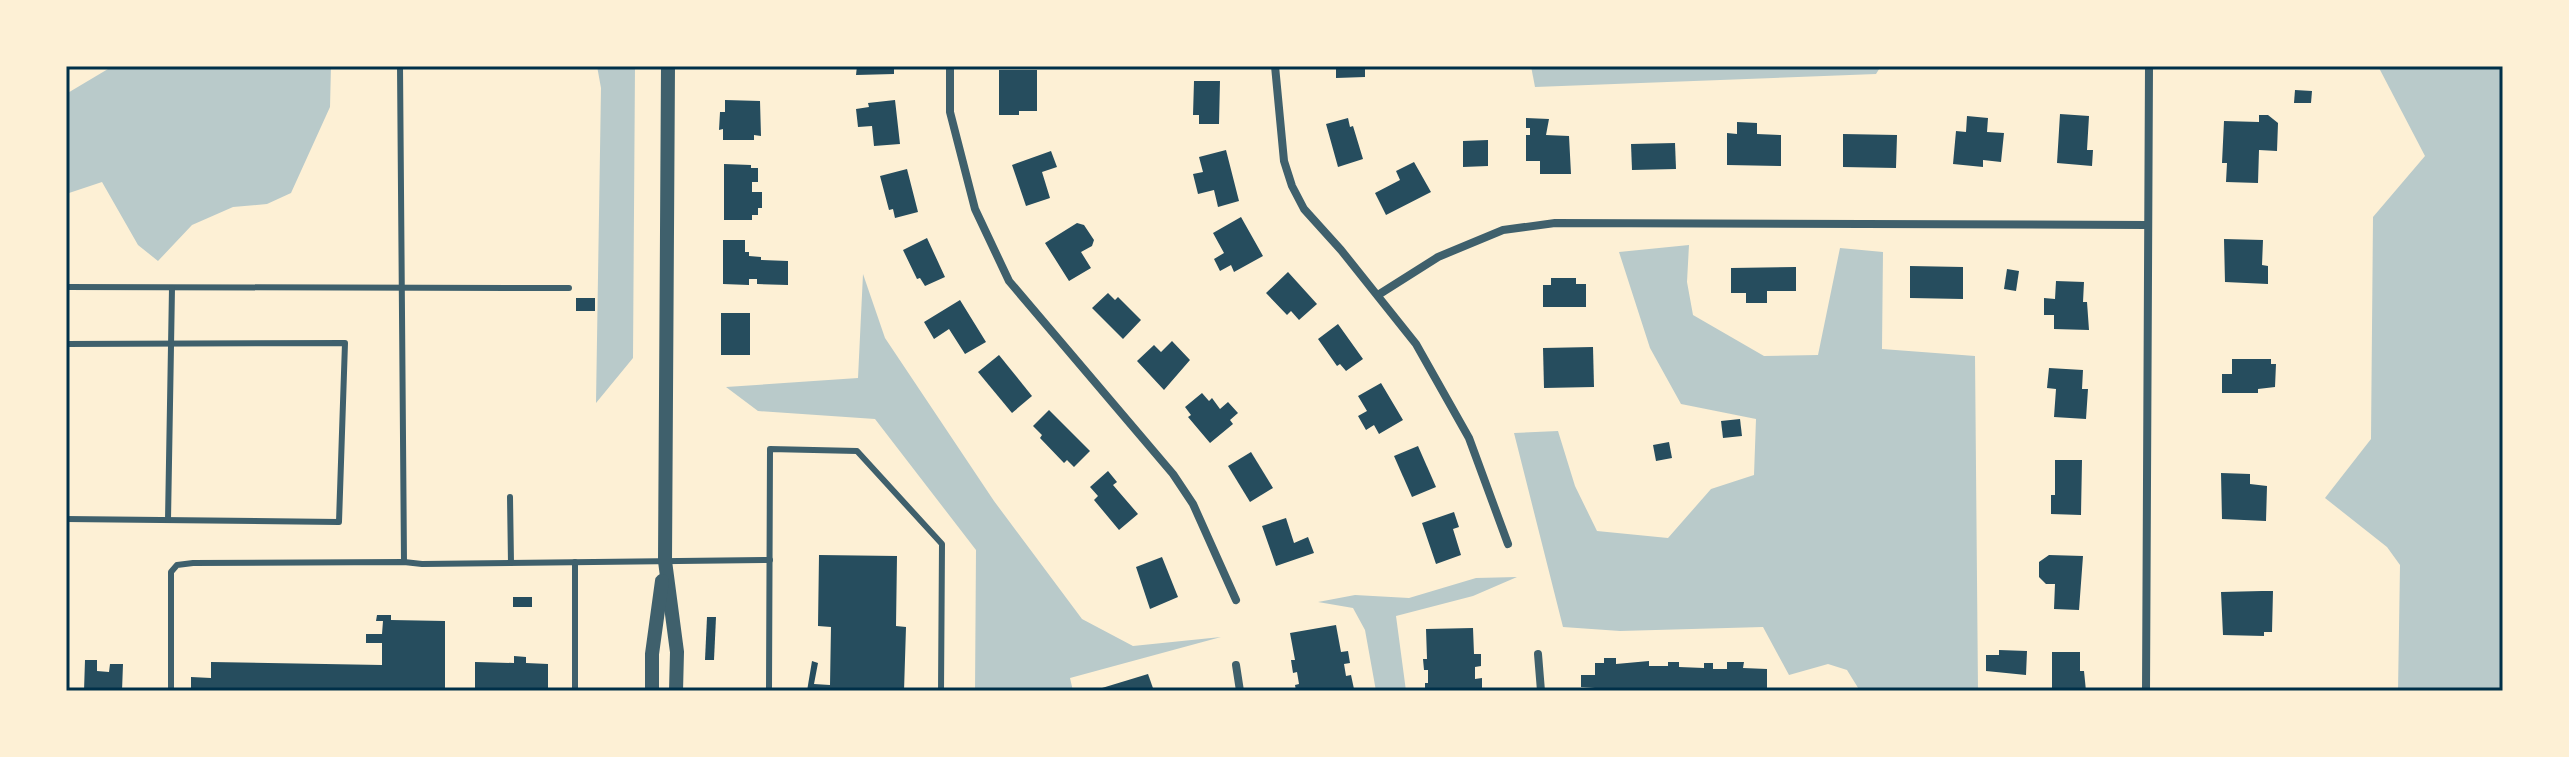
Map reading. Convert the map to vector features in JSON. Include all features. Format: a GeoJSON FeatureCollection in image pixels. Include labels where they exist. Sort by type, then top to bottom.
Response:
{"type":"FeatureCollection","features":[{"type":"Feature","properties":{"kind":"street"},"geometry":{"type":"LineString","coordinates":[[652,691],[652,654],[665,561],[668,66]]}},
{"type":"Feature","properties":{"kind":"street"},"geometry":{"type":"LineString","coordinates":[[950,66],[950,112],[975,209],[1009,281],[1173,474],[1193,504],[1236,600]]}},
{"type":"Feature","properties":{"kind":"street"},"geometry":{"type":"LineString","coordinates":[[1275,66],[1284,161],[1292,186],[1304,209],[1416,344],[1469,438],[1508,544]]}},
{"type":"Feature","properties":{"kind":"street"},"geometry":{"type":"LineString","coordinates":[[2146,691],[2149,66]]}},
{"type":"Feature","properties":{"kind":"street"},"geometry":{"type":"LineString","coordinates":[[1378,295],[1438,257],[1503,230],[1555,223],[2147,225]]}},
{"type":"Feature","properties":{"kind":"street"},"geometry":{"type":"LineString","coordinates":[[665,561],[677,652],[676,691]]}},
{"type":"Feature","properties":{"kind":"street"},"geometry":{"type":"LineString","coordinates":[[1538,654],[1541,691]]}},
{"type":"Feature","properties":{"kind":"street"},"geometry":{"type":"LineString","coordinates":[[1236,665],[1240,691]]}},
{"type":"Feature","properties":{"kind":"lane"},"geometry":{"type":"LineString","coordinates":[[400,66],[404,562]]}},
{"type":"Feature","properties":{"kind":"lane"},"geometry":{"type":"LineString","coordinates":[[66,287],[569,288]]}},
{"type":"Feature","properties":{"kind":"lane"},"geometry":{"type":"LineString","coordinates":[[168,520],[172,288]]}},
{"type":"Feature","properties":{"kind":"lane"},"geometry":{"type":"LineString","coordinates":[[66,344],[345,343],[339,522],[66,519]]}},
{"type":"Feature","properties":{"kind":"lane"},"geometry":{"type":"LineString","coordinates":[[769,691],[770,449],[857,451],[942,544],[941,691]]}},
{"type":"Feature","properties":{"kind":"lane"},"geometry":{"type":"LineString","coordinates":[[510,497],[511,563]]}},
{"type":"Feature","properties":{"kind":"lane"},"geometry":{"type":"LineString","coordinates":[[171,691],[171,572],[177,565],[770,560]]}},
{"type":"Feature","properties":{"kind":"lane"},"geometry":{"type":"LineString","coordinates":[[575,562],[575,691]]}},
{"type":"Feature","properties":{"kind":"shaded area"},"geometry":{"type":"Polygon","coordinates":[[[113,66],[331,66],[330,107],[291,193],[267,204],[233,207],[192,225],[158,261],[138,245],[102,182],[66,194],[66,94],[113,66]]]}},
{"type":"Feature","properties":{"kind":"shaded area"},"geometry":{"type":"Polygon","coordinates":[[[597,66],[635,66],[633,358],[596,403],[601,88],[597,66]]]}},
{"type":"Feature","properties":{"kind":"shaded area"},"geometry":{"type":"Polygon","coordinates":[[[1531,66],[1881,66],[1876,74],[1535,87],[1531,66]]]}},
{"type":"Feature","properties":{"kind":"shaded area"},"geometry":{"type":"Polygon","coordinates":[[[2378,66],[2503,66],[2503,691],[2398,691],[2400,565],[2387,547],[2325,498],[2371,439],[2373,217],[2425,156],[2378,66]]]}},
{"type":"Feature","properties":{"kind":"shaded area"},"geometry":{"type":"Polygon","coordinates":[[[1689,245],[1687,282],[1693,315],[1764,356],[1818,355],[1840,248],[1883,252],[1882,349],[1975,356],[1978,691],[1860,691],[1847,670],[1828,664],[1789,675],[1763,627],[1620,631],[1563,627],[1514,433],[1558,431],[1575,486],[1597,531],[1668,538],[1711,489],[1754,475],[1756,419],[1681,404],[1650,348],[1619,252],[1689,245]]]}},
{"type":"Feature","properties":{"kind":"shaded area"},"geometry":{"type":"Polygon","coordinates":[[[863,274],[885,338],[994,501],[1082,619],[1133,646],[1221,637],[1070,678],[1073,691],[975,691],[976,550],[875,419],[758,411],[726,387],[858,378],[863,274]]]}},
{"type":"Feature","properties":{"kind":"shaded area"},"geometry":{"type":"Polygon","coordinates":[[[1517,577],[1473,596],[1396,616],[1406,691],[1376,691],[1365,630],[1353,608],[1318,602],[1355,595],[1409,598],[1476,578],[1517,577]]]}},
{"type":"Feature","properties":{"kind":"building"},"geometry":{"type":"Polygon","coordinates":[[[857,66],[894,66],[894,74],[856,75],[857,66]]]}},
{"type":"Feature","properties":{"kind":"building"},"geometry":{"type":"Polygon","coordinates":[[[1336,66],[1365,66],[1365,77],[1336,78],[1336,66]]]}},
{"type":"Feature","properties":{"kind":"building"},"geometry":{"type":"Polygon","coordinates":[[[999,70],[1037,70],[1037,111],[999,115],[999,70]]]}},
{"type":"Feature","properties":{"kind":"building"},"geometry":{"type":"Polygon","coordinates":[[[1194,81],[1220,81],[1219,124],[1199,124],[1199,115],[1193,115],[1194,81]]]}},
{"type":"Feature","properties":{"kind":"building"},"geometry":{"type":"Polygon","coordinates":[[[2295,90],[2312,91],[2311,103],[2294,103],[2295,90]]]}},
{"type":"Feature","properties":{"kind":"building"},"geometry":{"type":"Polygon","coordinates":[[[725,100],[760,101],[761,136],[754,135],[754,140],[723,140],[723,129],[719,130],[720,112],[725,112],[725,100]]]}},
{"type":"Feature","properties":{"kind":"building"},"geometry":{"type":"Polygon","coordinates":[[[895,100],[900,144],[874,146],[872,126],[858,127],[856,109],[869,107],[868,103],[895,100]]]}},
{"type":"Feature","properties":{"kind":"building"},"geometry":{"type":"Polygon","coordinates":[[[2060,114],[2089,116],[2087,150],[2093,150],[2092,166],[2057,163],[2060,114]]]}},
{"type":"Feature","properties":{"kind":"building"},"geometry":{"type":"Polygon","coordinates":[[[2259,115],[2268,115],[2278,123],[2277,151],[2259,150],[2258,183],[2226,182],[2227,163],[2222,163],[2224,121],[2259,122],[2259,115]]]}},
{"type":"Feature","properties":{"kind":"building"},"geometry":{"type":"Polygon","coordinates":[[[1967,116],[1988,118],[1987,132],[2004,133],[2001,162],[1983,160],[1983,167],[1953,164],[1956,131],[1966,132],[1967,116]]]}},
{"type":"Feature","properties":{"kind":"building"},"geometry":{"type":"Polygon","coordinates":[[[1348,118],[1363,159],[1338,167],[1326,124],[1348,118]]]}},
{"type":"Feature","properties":{"kind":"building"},"geometry":{"type":"Polygon","coordinates":[[[1526,118],[1549,119],[1546,135],[1569,136],[1571,174],[1540,174],[1540,161],[1526,161],[1526,135],[1530,135],[1530,128],[1526,128],[1526,118]]]}},
{"type":"Feature","properties":{"kind":"building"},"geometry":{"type":"Polygon","coordinates":[[[1737,122],[1757,123],[1757,134],[1781,135],[1781,166],[1727,165],[1727,133],[1737,134],[1737,122]]]}},
{"type":"Feature","properties":{"kind":"building"},"geometry":{"type":"Polygon","coordinates":[[[1843,134],[1897,135],[1896,168],[1843,167],[1843,134]]]}},
{"type":"Feature","properties":{"kind":"building"},"geometry":{"type":"Polygon","coordinates":[[[1488,140],[1488,166],[1463,167],[1463,141],[1488,140]]]}},
{"type":"Feature","properties":{"kind":"building"},"geometry":{"type":"Polygon","coordinates":[[[1675,143],[1676,169],[1632,170],[1631,144],[1675,143]]]}},
{"type":"Feature","properties":{"kind":"building"},"geometry":{"type":"Polygon","coordinates":[[[1226,150],[1239,201],[1218,207],[1214,190],[1198,194],[1193,174],[1203,172],[1199,157],[1226,150]]]}},
{"type":"Feature","properties":{"kind":"building"},"geometry":{"type":"Polygon","coordinates":[[[1051,151],[1057,167],[1042,172],[1050,198],[1026,206],[1012,165],[1051,151]]]}},
{"type":"Feature","properties":{"kind":"building"},"geometry":{"type":"Polygon","coordinates":[[[1414,162],[1431,192],[1386,215],[1375,193],[1400,180],[1396,171],[1414,162]]]}},
{"type":"Feature","properties":{"kind":"building"},"geometry":{"type":"Polygon","coordinates":[[[724,164],[758,168],[758,182],[752,182],[752,192],[762,192],[762,208],[758,208],[758,215],[752,215],[752,220],[724,220],[724,164]]]}},
{"type":"Feature","properties":{"kind":"building"},"geometry":{"type":"Polygon","coordinates":[[[907,169],[918,212],[895,218],[893,209],[889,210],[880,176],[907,169]]]}},
{"type":"Feature","properties":{"kind":"building"},"geometry":{"type":"Polygon","coordinates":[[[1241,217],[1263,256],[1234,272],[1231,265],[1220,271],[1214,259],[1224,253],[1213,233],[1241,217]]]}},
{"type":"Feature","properties":{"kind":"building"},"geometry":{"type":"Polygon","coordinates":[[[1077,223],[1084,225],[1094,240],[1092,246],[1081,252],[1091,268],[1069,281],[1045,243],[1077,223]]]}},
{"type":"Feature","properties":{"kind":"building"},"geometry":{"type":"Polygon","coordinates":[[[927,238],[945,277],[925,286],[920,278],[917,279],[903,250],[927,238]]]}},
{"type":"Feature","properties":{"kind":"building"},"geometry":{"type":"Polygon","coordinates":[[[2224,239],[2263,240],[2262,265],[2268,266],[2268,284],[2225,282],[2224,239]]]}},
{"type":"Feature","properties":{"kind":"building"},"geometry":{"type":"Polygon","coordinates":[[[723,240],[745,240],[745,252],[749,252],[749,256],[761,257],[761,260],[788,261],[788,285],[757,284],[757,279],[749,279],[749,285],[723,284],[723,240]]]}},
{"type":"Feature","properties":{"kind":"building"},"geometry":{"type":"Polygon","coordinates":[[[1910,266],[1963,267],[1963,299],[1910,298],[1910,266]]]}},
{"type":"Feature","properties":{"kind":"building"},"geometry":{"type":"Polygon","coordinates":[[[1796,267],[1796,291],[1767,291],[1767,303],[1746,303],[1746,293],[1731,293],[1731,268],[1796,267]]]}},
{"type":"Feature","properties":{"kind":"building"},"geometry":{"type":"Polygon","coordinates":[[[2007,269],[2019,271],[2016,291],[2004,289],[2007,269]]]}},
{"type":"Feature","properties":{"kind":"building"},"geometry":{"type":"Polygon","coordinates":[[[1288,272],[1317,304],[1299,320],[1291,311],[1287,315],[1266,293],[1288,272]]]}},
{"type":"Feature","properties":{"kind":"building"},"geometry":{"type":"Polygon","coordinates":[[[1551,278],[1576,278],[1576,284],[1586,284],[1586,307],[1543,307],[1543,285],[1551,285],[1551,278]]]}},
{"type":"Feature","properties":{"kind":"building"},"geometry":{"type":"Polygon","coordinates":[[[2056,281],[2084,282],[2083,302],[2087,302],[2089,330],[2054,329],[2054,315],[2044,315],[2044,298],[2055,299],[2056,281]]]}},
{"type":"Feature","properties":{"kind":"building"},"geometry":{"type":"Polygon","coordinates":[[[1108,293],[1115,300],[1118,297],[1141,320],[1123,339],[1092,308],[1108,293]]]}},
{"type":"Feature","properties":{"kind":"building"},"geometry":{"type":"Polygon","coordinates":[[[576,298],[595,298],[595,311],[576,311],[576,298]]]}},
{"type":"Feature","properties":{"kind":"building"},"geometry":{"type":"Polygon","coordinates":[[[960,300],[986,342],[965,354],[949,329],[934,339],[924,322],[960,300]]]}},
{"type":"Feature","properties":{"kind":"building"},"geometry":{"type":"Polygon","coordinates":[[[721,313],[750,313],[750,355],[721,355],[721,313]]]}},
{"type":"Feature","properties":{"kind":"building"},"geometry":{"type":"Polygon","coordinates":[[[1338,324],[1363,359],[1346,371],[1340,364],[1337,366],[1318,339],[1338,324]]]}},
{"type":"Feature","properties":{"kind":"building"},"geometry":{"type":"Polygon","coordinates":[[[1172,341],[1190,360],[1164,390],[1137,361],[1154,345],[1161,352],[1172,341]]]}},
{"type":"Feature","properties":{"kind":"building"},"geometry":{"type":"Polygon","coordinates":[[[1593,347],[1594,387],[1544,388],[1543,348],[1593,347]]]}},
{"type":"Feature","properties":{"kind":"building"},"geometry":{"type":"Polygon","coordinates":[[[999,355],[1032,396],[1012,413],[978,372],[999,355]]]}},
{"type":"Feature","properties":{"kind":"building"},"geometry":{"type":"Polygon","coordinates":[[[2232,359],[2271,359],[2271,364],[2276,364],[2275,387],[2258,389],[2258,393],[2222,393],[2222,374],[2232,374],[2232,359]]]}},
{"type":"Feature","properties":{"kind":"building"},"geometry":{"type":"Polygon","coordinates":[[[2049,368],[2083,370],[2082,389],[2088,389],[2086,419],[2054,417],[2056,389],[2047,388],[2049,368]]]}},
{"type":"Feature","properties":{"kind":"building"},"geometry":{"type":"Polygon","coordinates":[[[1381,383],[1403,420],[1379,434],[1374,425],[1366,430],[1358,416],[1367,411],[1358,396],[1381,383]]]}},
{"type":"Feature","properties":{"kind":"building"},"geometry":{"type":"Polygon","coordinates":[[[1202,393],[1209,401],[1212,398],[1220,409],[1228,402],[1238,413],[1230,420],[1233,424],[1210,443],[1188,417],[1191,415],[1185,407],[1202,393]]]}},
{"type":"Feature","properties":{"kind":"building"},"geometry":{"type":"Polygon","coordinates":[[[1049,410],[1090,451],[1074,467],[1067,460],[1064,463],[1033,426],[1049,410]]]}},
{"type":"Feature","properties":{"kind":"building"},"geometry":{"type":"Polygon","coordinates":[[[1740,419],[1742,436],[1723,438],[1721,421],[1740,419]]]}},
{"type":"Feature","properties":{"kind":"building"},"geometry":{"type":"Polygon","coordinates":[[[1669,442],[1672,458],[1656,461],[1653,445],[1669,442]]]}},
{"type":"Feature","properties":{"kind":"building"},"geometry":{"type":"Polygon","coordinates":[[[1418,446],[1436,487],[1412,497],[1394,456],[1418,446]]]}},
{"type":"Feature","properties":{"kind":"building"},"geometry":{"type":"Polygon","coordinates":[[[1251,452],[1273,488],[1250,502],[1228,466],[1251,452]]]}},
{"type":"Feature","properties":{"kind":"building"},"geometry":{"type":"Polygon","coordinates":[[[2055,460],[2082,460],[2081,515],[2051,514],[2051,495],[2055,495],[2055,460]]]}},
{"type":"Feature","properties":{"kind":"building"},"geometry":{"type":"Polygon","coordinates":[[[1108,471],[1117,482],[1113,485],[1138,514],[1119,530],[1094,500],[1098,496],[1090,487],[1108,471]]]}},
{"type":"Feature","properties":{"kind":"building"},"geometry":{"type":"Polygon","coordinates":[[[2221,473],[2250,474],[2250,484],[2267,486],[2266,521],[2222,519],[2221,473]]]}},
{"type":"Feature","properties":{"kind":"building"},"geometry":{"type":"Polygon","coordinates":[[[1454,512],[1459,527],[1453,529],[1461,555],[1436,564],[1422,523],[1454,512]]]}},
{"type":"Feature","properties":{"kind":"building"},"geometry":{"type":"Polygon","coordinates":[[[1286,518],[1294,543],[1308,537],[1314,553],[1276,566],[1262,526],[1286,518]]]}},
{"type":"Feature","properties":{"kind":"building"},"geometry":{"type":"Polygon","coordinates":[[[819,555],[897,556],[896,626],[906,627],[904,691],[807,691],[812,661],[818,663],[814,684],[830,685],[831,627],[818,626],[819,555]]]}},
{"type":"Feature","properties":{"kind":"building"},"geometry":{"type":"Polygon","coordinates":[[[2049,555],[2083,556],[2079,610],[2054,609],[2055,584],[2046,584],[2039,577],[2039,562],[2049,555]]]}},
{"type":"Feature","properties":{"kind":"building"},"geometry":{"type":"Polygon","coordinates":[[[1162,557],[1178,597],[1150,609],[1136,567],[1162,557]]]}},
{"type":"Feature","properties":{"kind":"building"},"geometry":{"type":"Polygon","coordinates":[[[2273,591],[2272,632],[2264,632],[2264,636],[2223,635],[2221,592],[2273,591]]]}},
{"type":"Feature","properties":{"kind":"building"},"geometry":{"type":"Polygon","coordinates":[[[513,597],[532,597],[532,607],[513,607],[513,597]]]}},
{"type":"Feature","properties":{"kind":"building"},"geometry":{"type":"Polygon","coordinates":[[[377,615],[391,615],[391,620],[445,621],[445,691],[191,691],[191,677],[211,678],[211,662],[382,665],[382,643],[366,643],[366,634],[382,634],[383,621],[376,621],[377,615]]]}},
{"type":"Feature","properties":{"kind":"building"},"geometry":{"type":"Polygon","coordinates":[[[707,617],[716,617],[714,660],[705,660],[707,617]]]}},
{"type":"Feature","properties":{"kind":"building"},"geometry":{"type":"Polygon","coordinates":[[[1336,625],[1341,652],[1348,651],[1350,663],[1344,664],[1346,676],[1351,675],[1354,689],[1296,691],[1295,685],[1299,684],[1297,672],[1293,673],[1291,660],[1295,660],[1290,633],[1336,625]]]}},
{"type":"Feature","properties":{"kind":"building"},"geometry":{"type":"Polygon","coordinates":[[[1473,628],[1474,654],[1481,654],[1481,666],[1475,667],[1475,679],[1482,678],[1482,690],[1425,691],[1425,683],[1428,683],[1428,670],[1424,670],[1423,659],[1427,659],[1426,629],[1473,628]]]}},
{"type":"Feature","properties":{"kind":"building"},"geometry":{"type":"Polygon","coordinates":[[[1999,650],[2027,651],[2026,675],[1986,671],[1986,655],[1999,655],[1999,650]]]}},
{"type":"Feature","properties":{"kind":"building"},"geometry":{"type":"Polygon","coordinates":[[[2052,652],[2080,652],[2080,671],[2084,671],[2086,691],[2052,691],[2052,652]]]}},
{"type":"Feature","properties":{"kind":"building"},"geometry":{"type":"Polygon","coordinates":[[[514,656],[526,657],[526,663],[548,664],[548,691],[475,691],[475,662],[514,663],[514,656]]]}},
{"type":"Feature","properties":{"kind":"building"},"geometry":{"type":"Polygon","coordinates":[[[1604,658],[1616,658],[1616,664],[1649,661],[1649,666],[1668,666],[1668,662],[1679,662],[1679,667],[1704,668],[1704,663],[1713,663],[1713,669],[1727,669],[1727,662],[1744,662],[1743,668],[1767,669],[1767,691],[1594,691],[1595,688],[1581,687],[1581,675],[1595,675],[1595,663],[1604,663],[1604,658]]]}},
{"type":"Feature","properties":{"kind":"building"},"geometry":{"type":"Polygon","coordinates":[[[85,660],[97,660],[97,671],[109,672],[110,664],[123,664],[122,691],[84,691],[85,660]]]}},
{"type":"Feature","properties":{"kind":"building"},"geometry":{"type":"Polygon","coordinates":[[[1148,674],[1154,691],[1103,691],[1102,688],[1148,674]]]}}]}
